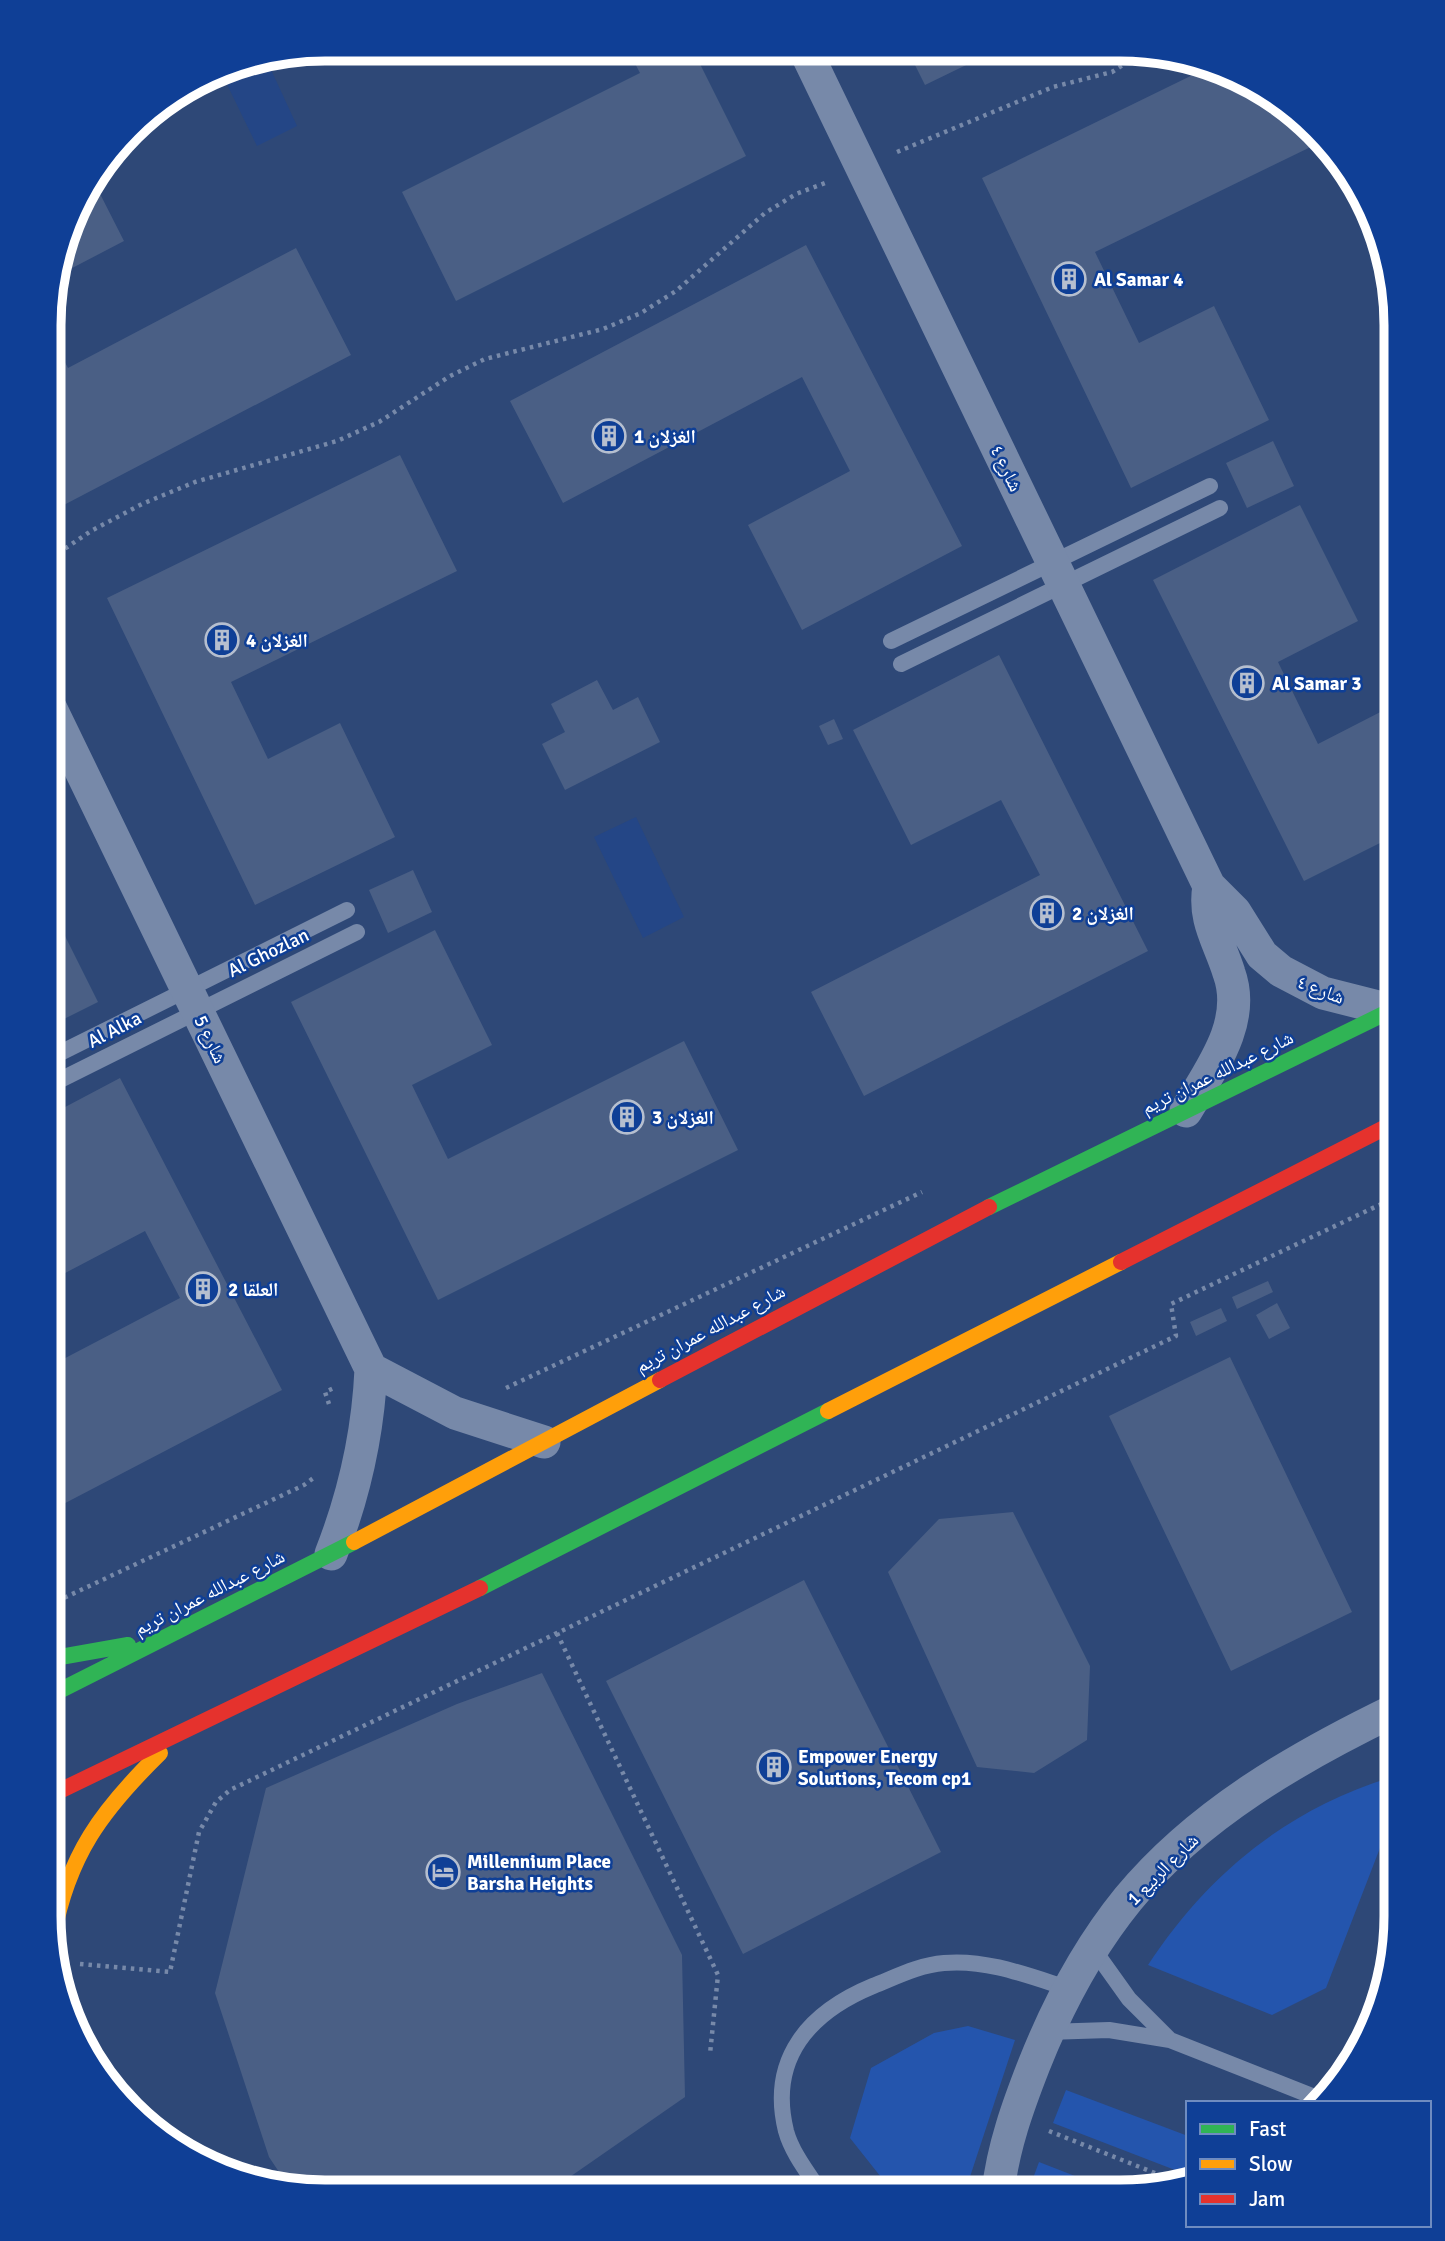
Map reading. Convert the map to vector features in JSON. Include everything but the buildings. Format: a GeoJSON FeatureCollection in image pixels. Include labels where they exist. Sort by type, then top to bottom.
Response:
{"type":"FeatureCollection","features":[{"type":"Feature","properties":{"kind":"main road","name":"شارع عبدالله عمران تريم"},"geometry":{"type":"LineString","coordinates":[[61,1690],[331,1554],[852,1276],[1384,1013]]}},
{"type":"Feature","properties":{"kind":"main road"},"geometry":{"type":"LineString","coordinates":[[61,1790],[509,1574],[1384,1128]]}},
{"type":"Feature","properties":{"kind":"main road"},"geometry":{"type":"LineString","coordinates":[[61,1656],[93,1649],[155,1643]]}},
{"type":"Feature","properties":{"kind":"main road"},"geometry":{"type":"LineString","coordinates":[[61,1896],[79,1849],[113,1799],[183,1731]]}},
{"type":"Feature","properties":{"kind":"street","name":"شارع ٤"},"geometry":{"type":"LineString","coordinates":[[810,61],[1209,886],[1235,912],[1262,955],[1281,971],[1323,993],[1384,1007]]}},
{"type":"Feature","properties":{"kind":"street","name":"شارع 5"},"geometry":{"type":"LineString","coordinates":[[61,730],[371,1369],[369,1417],[361,1464],[349,1510],[331,1554]]}},
{"type":"Feature","properties":{"kind":"street","name":"شارع ٤"},"geometry":{"type":"LineString","coordinates":[[1186,1111],[1223,1045],[1232,1022],[1234,998],[1230,974],[1208,922],[1206,904],[1209,886]]}},
{"type":"Feature","properties":{"kind":"street"},"geometry":{"type":"LineString","coordinates":[[371,1369],[455,1413],[544,1442]]}},
{"type":"Feature","properties":{"kind":"street","name":"شارع الربيع 1"},"geometry":{"type":"LineString","coordinates":[[1001,2180],[1014,2117],[1047,2032],[1070,1989],[1128,1899],[1207,1824],[1254,1788],[1304,1757],[1384,1716]]}},
{"type":"Feature","properties":{"kind":"lane"},"geometry":{"type":"LineString","coordinates":[[901,664],[1210,486]]}},
{"type":"Feature","properties":{"kind":"lane"},"geometry":{"type":"LineString","coordinates":[[891,641],[1220,508]]}},
{"type":"Feature","properties":{"kind":"lane","name":"Al Ghozlan"},"geometry":{"type":"LineString","coordinates":[[192,999],[347,910]]}},
{"type":"Feature","properties":{"kind":"lane","name":"Al Ghozlan"},"geometry":{"type":"LineString","coordinates":[[192,999],[357,932]]}},
{"type":"Feature","properties":{"kind":"lane","name":"Al Alka"},"geometry":{"type":"LineString","coordinates":[[61,1053],[192,999]]}},
{"type":"Feature","properties":{"kind":"lane","name":"Al Alka"},"geometry":{"type":"LineString","coordinates":[[61,1078],[192,999]]}},
{"type":"Feature","properties":{"kind":"lane"},"geometry":{"type":"LineString","coordinates":[[1094,1950],[1129,1999],[1170,2040]]}},
{"type":"Feature","properties":{"kind":"lane"},"geometry":{"type":"LineString","coordinates":[[814,2180],[786,2133],[782,2104],[784,2075],[796,2043],[818,2016],[848,1997],[921,1967],[944,1963],[989,1966],[1070,1989]]}},
{"type":"Feature","properties":{"kind":"lane"},"geometry":{"type":"LineString","coordinates":[[1047,2032],[1109,2030],[1170,2040],[1312,2096]]}},
{"type":"Feature","properties":{"kind":"path"},"geometry":{"type":"LineString","coordinates":[[61,551],[91,531],[184,486],[337,441],[379,422],[450,376],[485,359],[603,330],[640,313],[687,283],[765,212],[796,194],[1054,87],[1112,72],[1128,62]]}},
{"type":"Feature","properties":{"kind":"path"},"geometry":{"type":"LineString","coordinates":[[504,1389],[928,1189]]}},
{"type":"Feature","properties":{"kind":"path"},"geometry":{"type":"LineString","coordinates":[[70,1964],[170,1972],[199,1832],[216,1802],[230,1790],[1176,1336],[1171,1304],[1384,1203]]}},
{"type":"Feature","properties":{"kind":"path"},"geometry":{"type":"LineString","coordinates":[[333,1415],[325,1392],[371,1369]]}},
{"type":"Feature","properties":{"kind":"path"},"geometry":{"type":"LineString","coordinates":[[61,1600],[304,1485],[323,1467]]}},
{"type":"Feature","properties":{"kind":"path"},"geometry":{"type":"LineString","coordinates":[[557,1633],[718,1975],[710,2054]]}},
{"type":"Feature","properties":{"kind":"path"},"geometry":{"type":"LineString","coordinates":[[1014,2117],[1162,2176]]}},
{"type":"Feature","properties":{"kind":"shaded area"},"geometry":{"type":"Polygon","coordinates":[[[270,67],[297,126],[257,146],[225,81],[270,67]]]}},
{"type":"Feature","properties":{"kind":"shaded area"},"geometry":{"type":"Polygon","coordinates":[[[636,817],[684,917],[643,938],[594,837],[636,817]]]}},
{"type":"Feature","properties":{"kind":"shaded area"},"geometry":{"type":"Polygon","coordinates":[[[1384,1780],[1384,1838],[1326,1988],[1272,2015],[1148,1965],[1197,1901],[1225,1873],[1286,1825],[1356,1789],[1384,1780]]]}},
{"type":"Feature","properties":{"kind":"shaded area"},"geometry":{"type":"Polygon","coordinates":[[[968,2026],[1015,2040],[969,2180],[883,2180],[850,2138],[871,2068],[934,2033],[968,2026]]]}},
{"type":"Feature","properties":{"kind":"shaded area"},"geometry":{"type":"Polygon","coordinates":[[[1066,2090],[1186,2135],[1186,2171],[1182,2173],[1053,2123],[1066,2090]]]}},
{"type":"Feature","properties":{"kind":"shaded area"},"geometry":{"type":"Polygon","coordinates":[[[1039,2162],[1085,2180],[1032,2180],[1039,2162]]]}},
{"type":"Feature","properties":{"kind":"traffic: fast"},"geometry":{"type":"LineString","coordinates":[[989,1207],[1384,1014]]}},
{"type":"Feature","properties":{"kind":"traffic: fast"},"geometry":{"type":"LineString","coordinates":[[480,1588],[828,1411]]}},
{"type":"Feature","properties":{"kind":"traffic: fast"},"geometry":{"type":"LineString","coordinates":[[61,1690],[354,1542]]}},
{"type":"Feature","properties":{"kind":"traffic: fast"},"geometry":{"type":"LineString","coordinates":[[61,1657],[128,1645]]}},
{"type":"Feature","properties":{"kind":"traffic: slow"},"geometry":{"type":"LineString","coordinates":[[828,1411],[1121,1262]]}},
{"type":"Feature","properties":{"kind":"traffic: slow"},"geometry":{"type":"LineString","coordinates":[[354,1542],[660,1380]]}},
{"type":"Feature","properties":{"kind":"traffic: slow"},"geometry":{"type":"LineString","coordinates":[[61,1905],[78,1858],[90,1836],[121,1794],[160,1753]]}},
{"type":"Feature","properties":{"kind":"traffic: jam"},"geometry":{"type":"LineString","coordinates":[[1121,1262],[1384,1128]]}},
{"type":"Feature","properties":{"kind":"traffic: jam"},"geometry":{"type":"LineString","coordinates":[[660,1380],[989,1207]]}},
{"type":"Feature","properties":{"kind":"traffic: jam"},"geometry":{"type":"LineString","coordinates":[[61,1790],[480,1588]]}},
{"type":"Feature","properties":{"kind":"place","name":"Al Samar 4"},"geometry":{"type":"Point","coordinates":[1069,279]}},
{"type":"Feature","properties":{"kind":"place","name":"الغزلان 1"},"geometry":{"type":"Point","coordinates":[609,436]}},
{"type":"Feature","properties":{"kind":"place","name":"الغزلان 4"},"geometry":{"type":"Point","coordinates":[222,640]}},
{"type":"Feature","properties":{"kind":"place","name":"Al Samar 3"},"geometry":{"type":"Point","coordinates":[1247,683]}},
{"type":"Feature","properties":{"kind":"place","name":"الغزلان 2"},"geometry":{"type":"Point","coordinates":[1047,913]}},
{"type":"Feature","properties":{"kind":"place","name":"الغزلان 3"},"geometry":{"type":"Point","coordinates":[627,1117]}},
{"type":"Feature","properties":{"kind":"place","name":"العلقا 2"},"geometry":{"type":"Point","coordinates":[203,1289]}},
{"type":"Feature","properties":{"kind":"place","name":"Empower Energy Solutions, Tecom cp1"},"geometry":{"type":"Point","coordinates":[774,1767]}},
{"type":"Feature","properties":{"kind":"place","name":"Millennium Place Barsha Heights"},"geometry":{"type":"Point","coordinates":[443,1872]}}]}
